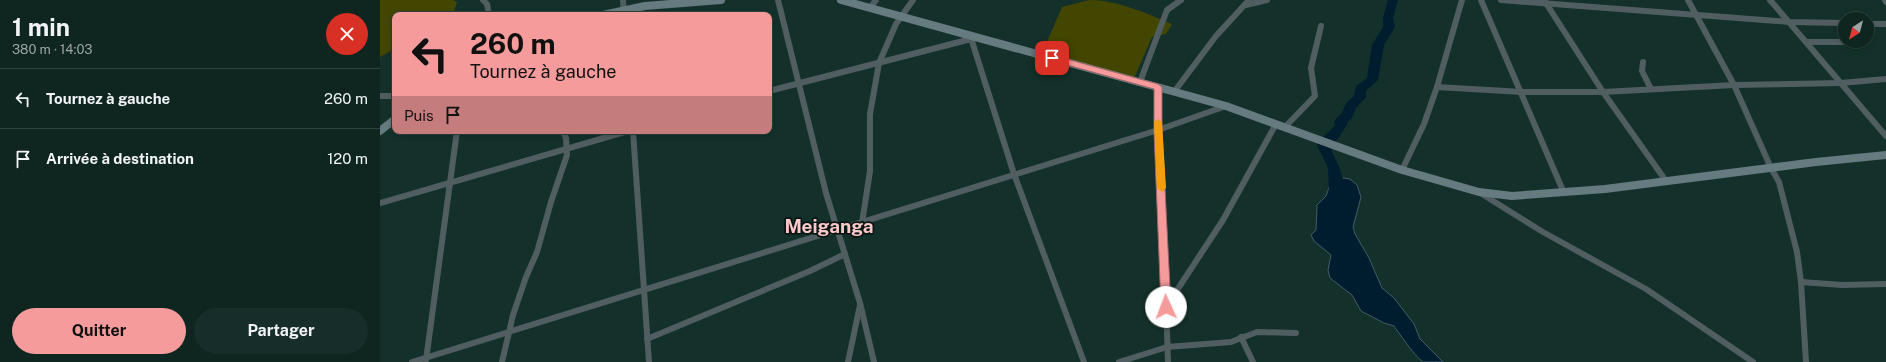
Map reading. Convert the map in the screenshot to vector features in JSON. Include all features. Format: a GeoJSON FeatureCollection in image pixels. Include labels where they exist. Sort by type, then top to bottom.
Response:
{"type":"FeatureCollection","features":[{"type":"Feature","properties":{"kind":"street"},"geometry":{"type":"LineString","coordinates":[[483,0],[487,4],[488,12]]}},
{"type":"Feature","properties":{"kind":"street"},"geometry":{"type":"LineString","coordinates":[[622,0],[624,12],[660,4],[721,0]]}},
{"type":"Feature","properties":{"kind":"street"},"geometry":{"type":"LineString","coordinates":[[778,0],[826,193],[860,303],[874,362]]}},
{"type":"Feature","properties":{"kind":"street"},"geometry":{"type":"LineString","coordinates":[[841,0],[1226,106],[1402,170],[1479,192],[1512,196],[1564,193],[1886,155]]}},
{"type":"Feature","properties":{"kind":"street"},"geometry":{"type":"LineString","coordinates":[[870,8],[876,0]]}},
{"type":"Feature","properties":{"kind":"street"},"geometry":{"type":"LineString","coordinates":[[862,223],[870,171],[870,114],[879,64],[888,39],[901,16],[913,0]]}},
{"type":"Feature","properties":{"kind":"street"},"geometry":{"type":"LineString","coordinates":[[1140,82],[1167,10],[1169,7],[1181,0]]}},
{"type":"Feature","properties":{"kind":"street"},"geometry":{"type":"LineString","coordinates":[[1174,92],[1216,36],[1248,3],[1267,0]]}},
{"type":"Feature","properties":{"kind":"street"},"geometry":{"type":"LineString","coordinates":[[1402,170],[1424,124],[1437,87],[1462,0]]}},
{"type":"Feature","properties":{"kind":"street"},"geometry":{"type":"LineString","coordinates":[[1481,0],[1522,92],[1564,193]]}},
{"type":"Feature","properties":{"kind":"street"},"geometry":{"type":"LineString","coordinates":[[1500,0],[1545,2],[1790,22],[1838,23]]}},
{"type":"Feature","properties":{"kind":"street"},"geometry":{"type":"LineString","coordinates":[[1688,0],[1734,85],[1771,168],[1779,182],[1789,214],[1797,252],[1801,282],[1806,362]]}},
{"type":"Feature","properties":{"kind":"street"},"geometry":{"type":"LineString","coordinates":[[1770,0],[1886,136]]}},
{"type":"Feature","properties":{"kind":"street"},"geometry":{"type":"LineString","coordinates":[[1545,2],[1603,92],[1666,181]]}},
{"type":"Feature","properties":{"kind":"street"},"geometry":{"type":"LineString","coordinates":[[1874,24],[1886,24]]}},
{"type":"Feature","properties":{"kind":"street"},"geometry":{"type":"LineString","coordinates":[[1285,127],[1315,96],[1311,68],[1321,26]]}},
{"type":"Feature","properties":{"kind":"street"},"geometry":{"type":"LineString","coordinates":[[772,90],[879,64],[971,37]]}},
{"type":"Feature","properties":{"kind":"street"},"geometry":{"type":"LineString","coordinates":[[971,37],[1014,174],[1084,362]]}},
{"type":"Feature","properties":{"kind":"street"},"geometry":{"type":"LineString","coordinates":[[1806,42],[1838,42]]}},
{"type":"Feature","properties":{"kind":"street"},"geometry":{"type":"LineString","coordinates":[[1643,62],[1642,71],[1650,89]]}},
{"type":"Feature","properties":{"kind":"street"},"geometry":{"type":"LineString","coordinates":[[1437,87],[1522,92],[1603,92],[1734,85],[1841,84],[1886,79]]}},
{"type":"Feature","properties":{"kind":"street"},"geometry":{"type":"LineString","coordinates":[[1158,87],[1158,130],[1168,362]]}},
{"type":"Feature","properties":{"kind":"street"},"geometry":{"type":"LineString","coordinates":[[380,96],[392,96]]}},
{"type":"Feature","properties":{"kind":"street"},"geometry":{"type":"LineString","coordinates":[[412,362],[426,360],[509,332],[1158,130],[1226,106]]}},
{"type":"Feature","properties":{"kind":"street"},"geometry":{"type":"LineString","coordinates":[[380,131],[392,121]]}},
{"type":"Feature","properties":{"kind":"street"},"geometry":{"type":"LineString","coordinates":[[1166,307],[1223,220],[1276,124]]}},
{"type":"Feature","properties":{"kind":"street"},"geometry":{"type":"LineString","coordinates":[[426,360],[457,134]]}},
{"type":"Feature","properties":{"kind":"street"},"geometry":{"type":"LineString","coordinates":[[502,362],[509,332],[526,277],[537,252],[567,148],[564,134]]}},
{"type":"Feature","properties":{"kind":"street"},"geometry":{"type":"LineString","coordinates":[[380,203],[451,184],[617,134]]}},
{"type":"Feature","properties":{"kind":"street"},"geometry":{"type":"LineString","coordinates":[[633,134],[649,362]]}},
{"type":"Feature","properties":{"kind":"street"},"geometry":{"type":"LineString","coordinates":[[1479,192],[1543,232],[1646,290],[1753,362]]}},
{"type":"Feature","properties":{"kind":"street"},"geometry":{"type":"LineString","coordinates":[[647,339],[795,278],[845,254]]}},
{"type":"Feature","properties":{"kind":"street"},"geometry":{"type":"LineString","coordinates":[[1801,282],[1842,285],[1886,284]]}},
{"type":"Feature","properties":{"kind":"street"},"geometry":{"type":"LineString","coordinates":[[848,362],[860,303]]}},
{"type":"Feature","properties":{"kind":"street"},"geometry":{"type":"LineString","coordinates":[[1119,362],[1167,347],[1223,343],[1265,331],[1296,333]]}},
{"type":"Feature","properties":{"kind":"street"},"geometry":{"type":"LineString","coordinates":[[1242,337],[1253,362]]}},
{"type":"Feature","properties":{"kind":"shaded area"},"geometry":{"type":"Polygon","coordinates":[[[380,0],[453,0],[457,2],[454,12],[392,12],[392,51],[380,57],[380,0]]]}},
{"type":"Feature","properties":{"kind":"shaded area"},"geometry":{"type":"Polygon","coordinates":[[[1089,0],[1110,2],[1121,5],[1172,24],[1166,34],[1152,37],[1132,83],[1040,58],[1062,7],[1089,0]]]}},
{"type":"Feature","properties":{"kind":"water"},"geometry":{"type":"Polygon","coordinates":[[[1336,177],[1350,179],[1357,185],[1361,197],[1353,227],[1382,288],[1394,298],[1414,324],[1420,339],[1443,362],[1424,362],[1421,360],[1408,346],[1394,326],[1384,323],[1361,311],[1352,295],[1330,278],[1328,270],[1331,255],[1314,241],[1311,235],[1316,230],[1317,205],[1326,196],[1332,179],[1336,177]]]}},
{"type":"Feature","properties":{"kind":"waterway"},"geometry":{"type":"LineString","coordinates":[[1336,195],[1334,168],[1323,145],[1328,139],[1333,137],[1341,125],[1340,121],[1348,115],[1350,106],[1360,97],[1360,89],[1372,80],[1378,45],[1389,27],[1388,18],[1393,0]]}},
{"type":"Feature","properties":{"kind":"slow traffic"},"geometry":{"type":"LineString","coordinates":[[1158,122],[1162,188]]}},
{"type":"Feature","properties":{"kind":"district","name":"Meiganga"},"geometry":{"type":"Point","coordinates":[829,226]}},
{"type":"Feature","properties":{"kind":"route"},"geometry":{"type":"LineString","coordinates":[[1052,58],[1158,87],[1158,130],[1163,204],[1166,307]]}}]}
